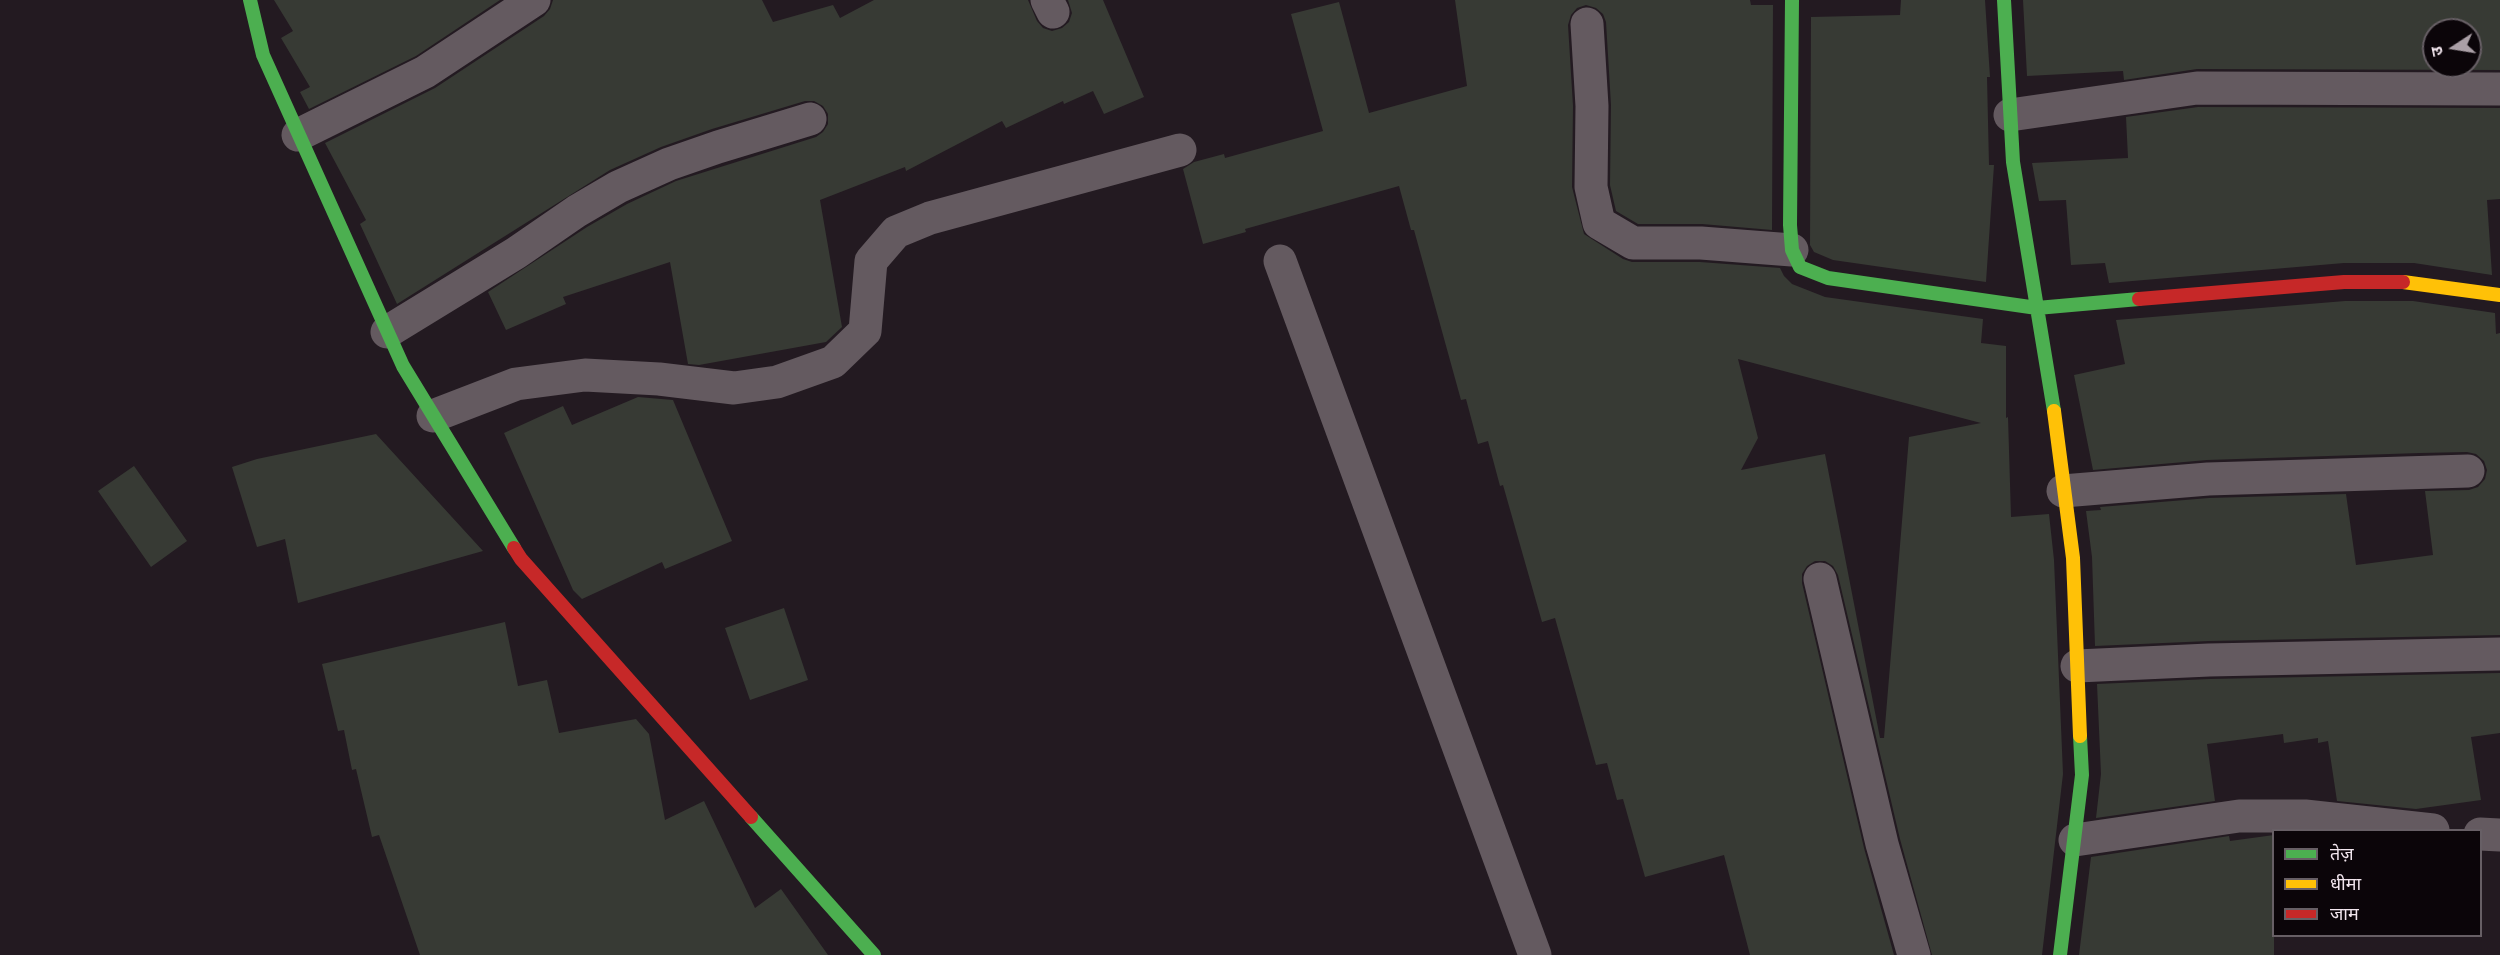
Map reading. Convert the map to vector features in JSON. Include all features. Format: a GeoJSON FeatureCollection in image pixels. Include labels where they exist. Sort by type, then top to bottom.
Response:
{"type":"FeatureCollection","features":[{"type":"Feature","properties":{"kind":"street"},"geometry":{"type":"LineString","coordinates":[[250,0],[263,55],[403,366],[521,559],[874,955]]}},
{"type":"Feature","properties":{"kind":"street"},"geometry":{"type":"LineString","coordinates":[[298,135],[425,72],[534,0]]}},
{"type":"Feature","properties":{"kind":"street"},"geometry":{"type":"LineString","coordinates":[[1792,0],[1790,225],[1792,250],[1800,267],[1828,278],[2037,308],[2344,282],[2414,282],[2500,295]]}},
{"type":"Feature","properties":{"kind":"street"},"geometry":{"type":"LineString","coordinates":[[2004,0],[2013,162],[2051,385],[2073,558],[2082,776],[2060,955]]}},
{"type":"Feature","properties":{"kind":"street"},"geometry":{"type":"LineString","coordinates":[[1587,24],[1592,106],[1591,187],[1599,223],[1633,243],[1701,243],[1792,250]]}},
{"type":"Feature","properties":{"kind":"street"},"geometry":{"type":"LineString","coordinates":[[2010,115],[2197,88],[2500,89]]}},
{"type":"Feature","properties":{"kind":"street"},"geometry":{"type":"LineString","coordinates":[[387,332],[618,187],[669,164],[810,119]]}},
{"type":"Feature","properties":{"kind":"street"},"geometry":{"type":"LineString","coordinates":[[433,416],[516,384],[585,375],[659,379],[734,388],[777,382],[811,370],[833,362],[865,331],[871,261],[896,232],[930,218],[1179,150]]}},
{"type":"Feature","properties":{"kind":"street"},"geometry":{"type":"LineString","coordinates":[[1280,261],[1535,955]]}},
{"type":"Feature","properties":{"kind":"street"},"geometry":{"type":"LineString","coordinates":[[2063,491],[2208,479],[2468,471]]}},
{"type":"Feature","properties":{"kind":"street"},"geometry":{"type":"LineString","coordinates":[[1820,579],[1882,844],[1914,955]]}},
{"type":"Feature","properties":{"kind":"street"},"geometry":{"type":"LineString","coordinates":[[2077,666],[2209,660],[2500,654]]}},
{"type":"Feature","properties":{"kind":"street"},"geometry":{"type":"LineString","coordinates":[[2075,840],[2240,816],[2305,816],[2416,829]]}},
{"type":"Feature","properties":{"kind":"street"},"geometry":{"type":"LineString","coordinates":[[2482,834],[2500,835]]}},
{"type":"Feature","properties":{"kind":"building"},"geometry":{"type":"Polygon","coordinates":[[[274,0],[500,0],[416,56],[309,109],[300,92],[310,87],[281,38],[293,31],[274,0]]]}},
{"type":"Feature","properties":{"kind":"building"},"geometry":{"type":"Polygon","coordinates":[[[553,0],[762,0],[773,22],[833,5],[840,18],[874,0],[1028,0],[1037,21],[1043,28],[1052,31],[1062,28],[1069,22],[1072,13],[1068,0],[1103,0],[1144,97],[1104,114],[1093,91],[1064,104],[1063,101],[1006,128],[1002,121],[906,171],[905,167],[820,200],[842,327],[826,342],[699,365],[688,364],[670,262],[563,297],[566,304],[506,330],[488,292],[587,227],[627,204],[676,181],[816,137],[828,124],[828,114],[823,106],[814,101],[805,101],[712,129],[661,147],[610,170],[397,304],[360,224],[366,220],[325,143],[435,88],[544,16],[553,0]]]}},
{"type":"Feature","properties":{"kind":"building"},"geometry":{"type":"Polygon","coordinates":[[[1455,0],[1750,0],[1751,5],[1773,5],[1772,230],[1702,224],[1638,224],[1616,211],[1610,185],[1611,105],[1606,22],[1603,14],[1596,8],[1586,5],[1577,8],[1571,15],[1568,25],[1573,106],[1572,187],[1584,234],[1623,259],[1632,262],[1700,262],[1780,268],[1792,284],[1825,297],[1983,319],[1981,343],[2006,346],[2006,418],[2008,417],[2011,517],[2049,514],[2054,560],[2063,774],[2042,955],[1932,955],[1900,839],[1838,575],[1833,566],[1825,561],[1815,561],[1807,566],[1802,574],[1802,583],[1864,848],[1894,955],[1750,955],[1724,855],[1645,877],[1623,799],[1617,800],[1607,763],[1596,765],[1555,618],[1542,622],[1488,441],[1478,444],[1466,399],[1461,400],[1414,230],[1411,230],[1399,186],[1245,229],[1246,232],[1203,244],[1183,169],[1194,162],[1224,154],[1225,158],[1323,131],[1291,14],[1339,2],[1369,113],[1467,86],[1455,0]],[[1738,359],[1758,438],[1741,470],[1825,454],[1880,738],[1884,738],[1909,437],[1981,423],[1738,359]]]}},
{"type":"Feature","properties":{"kind":"building"},"geometry":{"type":"Polygon","coordinates":[[[1901,0],[1985,0],[1990,77],[1987,77],[1989,165],[1994,165],[1986,282],[1833,260],[1814,252],[1810,245],[1811,17],[1900,15],[1901,0]]]}},
{"type":"Feature","properties":{"kind":"building"},"geometry":{"type":"Polygon","coordinates":[[[2023,0],[2500,0],[2500,70],[2482,70],[2482,18],[2422,18],[2422,70],[2197,69],[2124,80],[2123,71],[2027,76],[2023,0]]]}},
{"type":"Feature","properties":{"kind":"building"},"geometry":{"type":"Polygon","coordinates":[[[2198,107],[2500,108],[2500,199],[2487,200],[2492,275],[2414,263],[2344,263],[2109,283],[2105,263],[2071,265],[2066,200],[2039,201],[2032,163],[2128,158],[2126,117],[2198,107]]]}},
{"type":"Feature","properties":{"kind":"building"},"geometry":{"type":"Polygon","coordinates":[[[2345,301],[2413,301],[2495,313],[2496,334],[2500,333],[2500,635],[2209,641],[2095,646],[2092,557],[2086,511],[2101,510],[2100,507],[2209,498],[2346,494],[2356,565],[2433,555],[2425,491],[2469,490],[2478,487],[2485,479],[2487,470],[2484,461],[2476,454],[2467,452],[2420,453],[2207,460],[2093,470],[2074,375],[2125,364],[2116,320],[2345,301]]]}},
{"type":"Feature","properties":{"kind":"building"},"geometry":{"type":"Polygon","coordinates":[[[638,397],[673,400],[732,541],[665,569],[662,562],[582,599],[573,590],[504,433],[563,406],[572,425],[638,397]]]}},
{"type":"Feature","properties":{"kind":"building"},"geometry":{"type":"Polygon","coordinates":[[[376,434],[483,551],[298,603],[285,539],[257,547],[232,467],[257,459],[376,434]]]}},
{"type":"Feature","properties":{"kind":"building"},"geometry":{"type":"Polygon","coordinates":[[[134,466],[187,541],[151,567],[98,491],[134,466]]]}},
{"type":"Feature","properties":{"kind":"building"},"geometry":{"type":"Polygon","coordinates":[[[784,608],[808,680],[750,700],[725,628],[784,608]]]}},
{"type":"Feature","properties":{"kind":"building"},"geometry":{"type":"Polygon","coordinates":[[[505,622],[518,686],[547,680],[559,733],[636,719],[649,734],[665,820],[704,801],[755,908],[781,889],[828,955],[420,955],[379,835],[372,837],[356,769],[352,770],[344,730],[338,731],[322,664],[505,622]]]}},
{"type":"Feature","properties":{"kind":"building"},"geometry":{"type":"Polygon","coordinates":[[[2500,673],[2500,733],[2471,737],[2481,800],[2416,809],[2337,801],[2328,741],[2318,743],[2318,738],[2284,743],[2283,734],[2207,744],[2215,801],[2096,818],[2101,774],[2097,684],[2210,679],[2500,673]]]}},
{"type":"Feature","properties":{"kind":"building"},"geometry":{"type":"Polygon","coordinates":[[[2272,835],[2274,955],[2079,955],[2091,857],[2229,836],[2230,841],[2272,835]]]}},
{"type":"Feature","properties":{"kind":"traffic: fast"},"geometry":{"type":"LineString","coordinates":[[250,0],[263,55],[403,366],[514,548]]}},
{"type":"Feature","properties":{"kind":"traffic: fast"},"geometry":{"type":"LineString","coordinates":[[1792,0],[1790,225],[1792,250],[1800,267],[1828,278],[2037,308],[2139,299]]}},
{"type":"Feature","properties":{"kind":"traffic: fast"},"geometry":{"type":"LineString","coordinates":[[2004,0],[2013,162],[2054,411]]}},
{"type":"Feature","properties":{"kind":"traffic: fast"},"geometry":{"type":"LineString","coordinates":[[2060,955],[2082,775],[2080,736]]}},
{"type":"Feature","properties":{"kind":"traffic: fast"},"geometry":{"type":"LineString","coordinates":[[751,817],[874,955]]}},
{"type":"Feature","properties":{"kind":"traffic: slow"},"geometry":{"type":"LineString","coordinates":[[2403,282],[2500,295]]}},
{"type":"Feature","properties":{"kind":"traffic: slow"},"geometry":{"type":"LineString","coordinates":[[2054,411],[2073,558],[2080,736]]}},
{"type":"Feature","properties":{"kind":"traffic: jam"},"geometry":{"type":"LineString","coordinates":[[2139,299],[2344,282],[2403,282]]}},
{"type":"Feature","properties":{"kind":"traffic: jam"},"geometry":{"type":"LineString","coordinates":[[514,548],[521,559],[751,817]]}}]}
